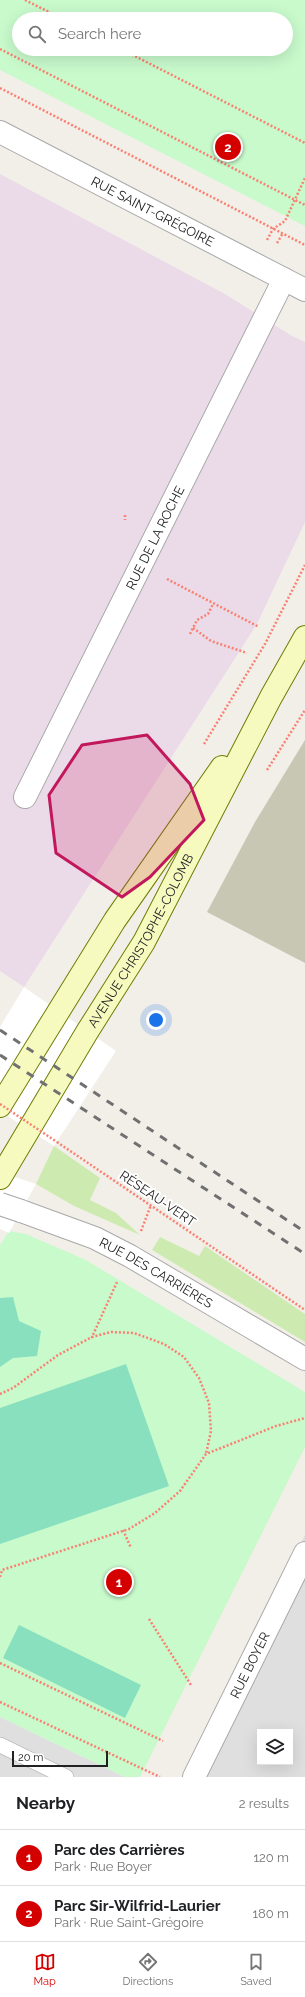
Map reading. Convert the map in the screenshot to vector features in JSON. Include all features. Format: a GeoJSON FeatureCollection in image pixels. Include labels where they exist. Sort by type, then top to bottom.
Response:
{"type":"FeatureCollection","features":[{"type":"Feature","properties":{"kind":"main road","name":"AVENUE CHRISTOPHE-COLOMB"},"geometry":{"type":"LineString","coordinates":[[0,1178],[86,1032],[144,942],[271,697],[305,637]]}},
{"type":"Feature","properties":{"kind":"main road","name":"AVENUE CHRISTOPHE-COLOMB"},"geometry":{"type":"LineString","coordinates":[[0,1105],[115,920],[271,697]]}},
{"type":"Feature","properties":{"kind":"street","name":"RUE SAINT-GRÉGOIRE"},"geometry":{"type":"LineString","coordinates":[[0,132],[305,290]]}},
{"type":"Feature","properties":{"kind":"street","name":"RUE DE LA ROCHE"},"geometry":{"type":"LineString","coordinates":[[25,797],[284,280]]}},
{"type":"Feature","properties":{"kind":"street","name":"RUE DES CARRIÈRES"},"geometry":{"type":"LineString","coordinates":[[0,1204],[95,1238],[130,1256],[305,1359]]}},
{"type":"Feature","properties":{"kind":"street","name":"RUE BOYER"},"geometry":{"type":"LineString","coordinates":[[194,1777],[305,1553]]}},
{"type":"Feature","properties":{"kind":"lane"},"geometry":{"type":"LineString","coordinates":[[0,1746],[66,1777]]}},
{"type":"Feature","properties":{"kind":"path"},"geometry":{"type":"LineString","coordinates":[[25,0],[49,12]]}},
{"type":"Feature","properties":{"kind":"path"},"geometry":{"type":"LineString","coordinates":[[0,49],[12,55]]}},
{"type":"Feature","properties":{"kind":"path"},"geometry":{"type":"LineString","coordinates":[[14,56],[305,205]]}},
{"type":"Feature","properties":{"kind":"path"},"geometry":{"type":"LineString","coordinates":[[135,56],[305,143]]}},
{"type":"Feature","properties":{"kind":"path"},"geometry":{"type":"LineString","coordinates":[[0,88],[305,244]]}},
{"type":"Feature","properties":{"kind":"path"},"geometry":{"type":"LineString","coordinates":[[265,243],[273,228],[285,220],[305,178]]}},
{"type":"Feature","properties":{"kind":"path"},"geometry":{"type":"LineString","coordinates":[[125,515],[125,520]]}},
{"type":"Feature","properties":{"kind":"path"},"geometry":{"type":"LineString","coordinates":[[167,580],[259,627]]}},
{"type":"Feature","properties":{"kind":"path"},"geometry":{"type":"LineString","coordinates":[[190,634],[197,620],[208,614],[214,604]]}},
{"type":"Feature","properties":{"kind":"path"},"geometry":{"type":"LineString","coordinates":[[194,628],[211,641],[247,654]]}},
{"type":"Feature","properties":{"kind":"path","name":"RÉSEAU-VERT"},"geometry":{"type":"LineString","coordinates":[[0,1105],[151,1205],[305,1310]]}},
{"type":"Feature","properties":{"kind":"path"},"geometry":{"type":"LineString","coordinates":[[140,1234],[151,1205]]}},
{"type":"Feature","properties":{"kind":"path"},"geometry":{"type":"LineString","coordinates":[[92,1337],[118,1281]]}},
{"type":"Feature","properties":{"kind":"path"},"geometry":{"type":"LineString","coordinates":[[0,1394],[13,1388],[58,1354],[92,1337],[111,1332],[134,1333],[164,1344],[184,1357],[199,1378],[209,1403],[211,1431],[206,1454],[180,1491],[155,1513],[129,1529],[1,1570],[0,1577]]}},
{"type":"Feature","properties":{"kind":"path"},"geometry":{"type":"LineString","coordinates":[[206,1454],[276,1426],[305,1418]]}},
{"type":"Feature","properties":{"kind":"path"},"geometry":{"type":"LineString","coordinates":[[123,1530],[131,1548]]}},
{"type":"Feature","properties":{"kind":"path"},"geometry":{"type":"LineString","coordinates":[[149,1619],[191,1685]]}},
{"type":"Feature","properties":{"kind":"path"},"geometry":{"type":"LineString","coordinates":[[0,1663],[163,1741]]}},
{"type":"Feature","properties":{"kind":"path"},"geometry":{"type":"LineString","coordinates":[[0,1702],[160,1777]]}},
{"type":"Feature","properties":{"kind":"highlighted area"},"geometry":{"type":"Polygon","coordinates":[[[147,735],[190,784],[204,820],[150,877],[122,897],[56,853],[49,795],[82,745],[147,735]]]}},
{"type":"Feature","properties":{"kind":"shaded area"},"geometry":{"type":"Polygon","coordinates":[[[0,174],[225,294],[292,336],[305,342],[305,522],[257,624],[24,987],[0,971],[0,174]]]}},
{"type":"Feature","properties":{"kind":"shaded area"},"geometry":{"type":"Polygon","coordinates":[[[305,740],[305,963],[207,912],[255,822],[305,740]]]}},
{"type":"Feature","properties":{"kind":"shaded area"},"geometry":{"type":"Polygon","coordinates":[[[305,1535],[305,1777],[186,1777],[305,1535]]]}},
{"type":"Feature","properties":{"kind":"shaded area"},"geometry":{"type":"Polygon","coordinates":[[[0,1717],[125,1777],[0,1777],[0,1717]]]}},
{"type":"Feature","properties":{"kind":"green space"},"geometry":{"type":"Polygon","coordinates":[[[0,0],[305,0],[305,226],[0,70],[0,0]]]}},
{"type":"Feature","properties":{"kind":"green space"},"geometry":{"type":"Polygon","coordinates":[[[54,1146],[100,1178],[90,1200],[116,1213],[140,1235],[74,1206],[36,1184],[54,1146]]]}},
{"type":"Feature","properties":{"kind":"green space"},"geometry":{"type":"Polygon","coordinates":[[[9,1231],[26,1234],[86,1260],[305,1392],[305,1447],[140,1777],[125,1777],[0,1717],[0,1245],[9,1231]]]}},
{"type":"Feature","properties":{"kind":"green space"},"geometry":{"type":"Polygon","coordinates":[[[160,1237],[199,1256],[205,1246],[305,1314],[305,1342],[152,1250],[160,1237]]]}},
{"type":"Feature","properties":{"kind":"green space"},"geometry":{"type":"Polygon","coordinates":[[[13,1297],[19,1321],[41,1331],[37,1356],[13,1358],[0,1367],[0,1298],[13,1297]]]}},
{"type":"Feature","properties":{"kind":"green space"},"geometry":{"type":"Polygon","coordinates":[[[126,1364],[169,1486],[0,1544],[0,1408],[126,1364]]]}},
{"type":"Feature","properties":{"kind":"green space"},"geometry":{"type":"Polygon","coordinates":[[[19,1625],[141,1685],[125,1718],[3,1658],[19,1625]]]}},
{"type":"Feature","properties":{"kind":"pier"},"geometry":{"type":"Polygon","coordinates":[[[24,987],[116,1051],[54,1146],[0,1111],[0,1027],[24,987]]]}},
{"type":"Feature","properties":{"kind":"pier"},"geometry":{"type":"Polygon","coordinates":[[[0,1172],[36,1184],[9,1233],[0,1229],[0,1172]]]}},
{"type":"Feature","properties":{"kind":"railway"},"geometry":{"type":"LineString","coordinates":[[0,1030],[305,1232]]}},
{"type":"Feature","properties":{"kind":"railway"},"geometry":{"type":"LineString","coordinates":[[0,1055],[305,1254]]}},
{"type":"Feature","properties":{"kind":"place","name":"Parc Sir-Wilfrid-Laurier"},"geometry":{"type":"Point","coordinates":[228,147]}},
{"type":"Feature","properties":{"kind":"place","name":"Parc des Carrières"},"geometry":{"type":"Point","coordinates":[119,1582]}}]}
